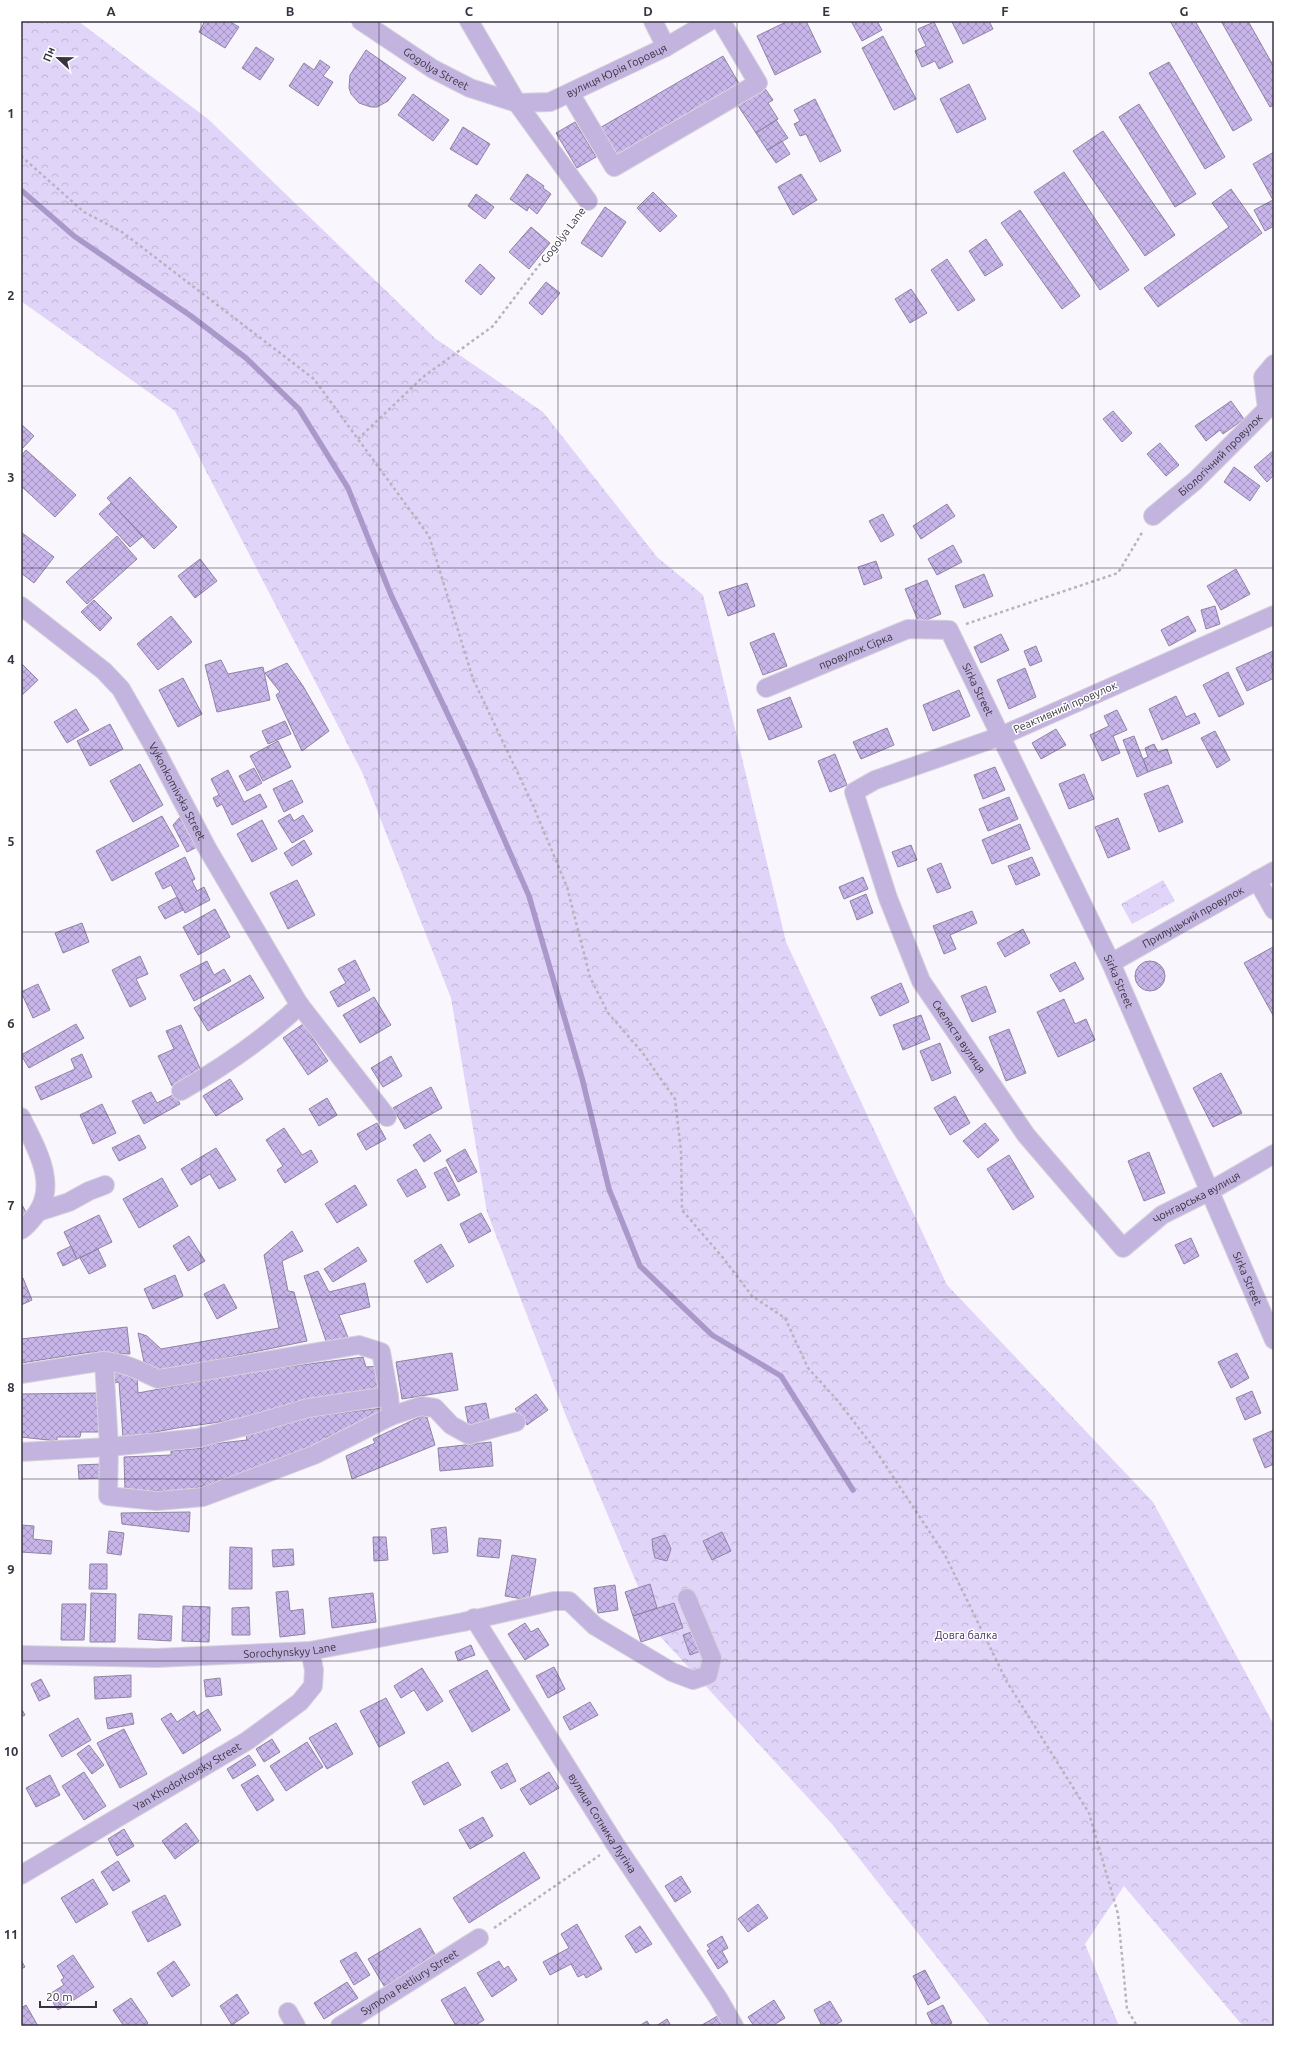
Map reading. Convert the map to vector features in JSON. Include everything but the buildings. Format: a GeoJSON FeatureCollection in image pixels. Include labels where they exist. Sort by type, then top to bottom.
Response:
{"type":"FeatureCollection","features":[{"type":"Feature","properties":{"kind":"street","name":"Gogolya Street"},"geometry":{"type":"LineString","coordinates":[[361,21],[432,69],[470,88],[517,103]]}},
{"type":"Feature","properties":{"kind":"street","name":"Gogolya Lane"},"geometry":{"type":"LineString","coordinates":[[469,21],[517,103],[588,201]]}},
{"type":"Feature","properties":{"kind":"street"},"geometry":{"type":"LineString","coordinates":[[653,21],[666,47]]}},
{"type":"Feature","properties":{"kind":"street","name":"вулиця Юрія Горовця"},"geometry":{"type":"LineString","coordinates":[[517,103],[550,102],[666,47],[692,26],[710,21]]}},
{"type":"Feature","properties":{"kind":"street"},"geometry":{"type":"LineString","coordinates":[[570,92],[614,166],[758,84],[721,21]]}},
{"type":"Feature","properties":{"kind":"street","name":"Біологічний провулок"},"geometry":{"type":"LineString","coordinates":[[1153,516],[1195,481],[1266,409],[1264,377],[1274,364]]}},
{"type":"Feature","properties":{"kind":"street","name":"Vykonkomivska Street"},"geometry":{"type":"LineString","coordinates":[[21,606],[104,671],[121,689],[154,747],[207,848],[300,1005],[387,1116]]}},
{"type":"Feature","properties":{"kind":"street","name":"Реактивний провулок"},"geometry":{"type":"LineString","coordinates":[[854,792],[875,780],[1001,736],[1274,615]]}},
{"type":"Feature","properties":{"kind":"street","name":"провулок Сірка"},"geometry":{"type":"LineString","coordinates":[[766,688],[908,629],[949,630]]}},
{"type":"Feature","properties":{"kind":"street","name":"Sirka Street"},"geometry":{"type":"LineString","coordinates":[[949,630],[1111,963],[1274,1340]]}},
{"type":"Feature","properties":{"kind":"street","name":"Скеляста вулиця"},"geometry":{"type":"LineString","coordinates":[[854,792],[888,898],[921,981],[1026,1135],[1123,1248]]}},
{"type":"Feature","properties":{"kind":"street","name":"Прилуцький провулок"},"geometry":{"type":"LineString","coordinates":[[1111,963],[1274,871]]}},
{"type":"Feature","properties":{"kind":"street"},"geometry":{"type":"LineString","coordinates":[[1257,880],[1274,910]]}},
{"type":"Feature","properties":{"kind":"street"},"geometry":{"type":"LineString","coordinates":[[181,1091],[219,1069],[279,1025],[300,1005]]}},
{"type":"Feature","properties":{"kind":"street"},"geometry":{"type":"LineString","coordinates":[[21,1117],[38,1152],[45,1172],[46,1193],[38,1212],[21,1230]]}},
{"type":"Feature","properties":{"kind":"street","name":"Чонгарська вулиця"},"geometry":{"type":"LineString","coordinates":[[1123,1248],[1162,1215],[1210,1191],[1274,1154]]}},
{"type":"Feature","properties":{"kind":"street"},"geometry":{"type":"LineString","coordinates":[[38,1212],[69,1202],[89,1191],[106,1185]]}},
{"type":"Feature","properties":{"kind":"street"},"geometry":{"type":"LineString","coordinates":[[21,1374],[104,1361],[115,1362],[158,1379],[358,1345],[381,1352],[389,1396],[390,1416]]}},
{"type":"Feature","properties":{"kind":"street"},"geometry":{"type":"LineString","coordinates":[[104,1361],[109,1446],[108,1496],[157,1501],[203,1497],[314,1455],[390,1416],[421,1406],[435,1408],[451,1425],[469,1435],[516,1422]]}},
{"type":"Feature","properties":{"kind":"street"},"geometry":{"type":"LineString","coordinates":[[21,1452],[198,1438],[308,1408],[389,1396]]}},
{"type":"Feature","properties":{"kind":"street","name":"Sorochynskyy Lane"},"geometry":{"type":"LineString","coordinates":[[21,1655],[156,1658],[310,1650],[554,1601],[569,1602],[595,1626],[672,1672],[693,1680],[708,1675],[712,1658],[688,1598]]}},
{"type":"Feature","properties":{"kind":"street","name":"вулиця Сотника Лугіна"},"geometry":{"type":"LineString","coordinates":[[474,1618],[615,1844],[718,1998],[734,2026]]}},
{"type":"Feature","properties":{"kind":"street","name":"Yan Khodorkovsky Street"},"geometry":{"type":"LineString","coordinates":[[21,1875],[247,1741],[300,1702],[313,1686],[314,1670],[310,1650]]}},
{"type":"Feature","properties":{"kind":"street","name":"Symona Petliury Street"},"geometry":{"type":"LineString","coordinates":[[340,2026],[479,1938]]}},
{"type":"Feature","properties":{"kind":"path"},"geometry":{"type":"LineString","coordinates":[[21,156],[84,212],[122,232],[314,379],[429,536],[473,679],[532,803],[567,887],[590,978],[608,1013],[642,1052],[675,1098],[681,1151],[682,1210],[724,1259],[752,1296],[785,1318],[808,1368],[838,1401],[874,1448],[945,1555],[1007,1682],[1089,1813],[1118,1914],[1127,2010],[1136,2026]]}},
{"type":"Feature","properties":{"kind":"path","name":"Gogolya Lane"},"geometry":{"type":"LineString","coordinates":[[358,440],[423,377],[493,326],[588,201]]}},
{"type":"Feature","properties":{"kind":"path"},"geometry":{"type":"LineString","coordinates":[[949,630],[1118,573],[1153,516]]}},
{"type":"Feature","properties":{"kind":"path"},"geometry":{"type":"LineString","coordinates":[[479,1938],[615,1844]]}},
{"type":"Feature","properties":{"kind":"green space","name":"Довга балка"},"geometry":{"type":"Polygon","coordinates":[[[21,21],[78,21],[208,119],[436,339],[543,412],[657,557],[703,595],[786,942],[947,1285],[1153,1502],[1274,1725],[1274,2026],[1243,2026],[1124,1886],[1085,1944],[1119,2026],[991,2026],[832,1824],[658,1634],[566,1416],[487,1212],[451,998],[362,772],[175,411],[21,301],[21,21]]]}},
{"type":"Feature","properties":{"kind":"green space"},"geometry":{"type":"Polygon","coordinates":[[[1163,880],[1175,901],[1132,924],[1121,904],[1163,880]]]}},
{"type":"Feature","properties":{"kind":"waterway"},"geometry":{"type":"LineString","coordinates":[[21,190],[74,236],[191,316],[246,358],[299,409],[348,488],[391,595],[469,759],[529,896],[582,1078],[609,1189],[640,1266],[712,1335],[781,1376],[853,1490]]}}]}
